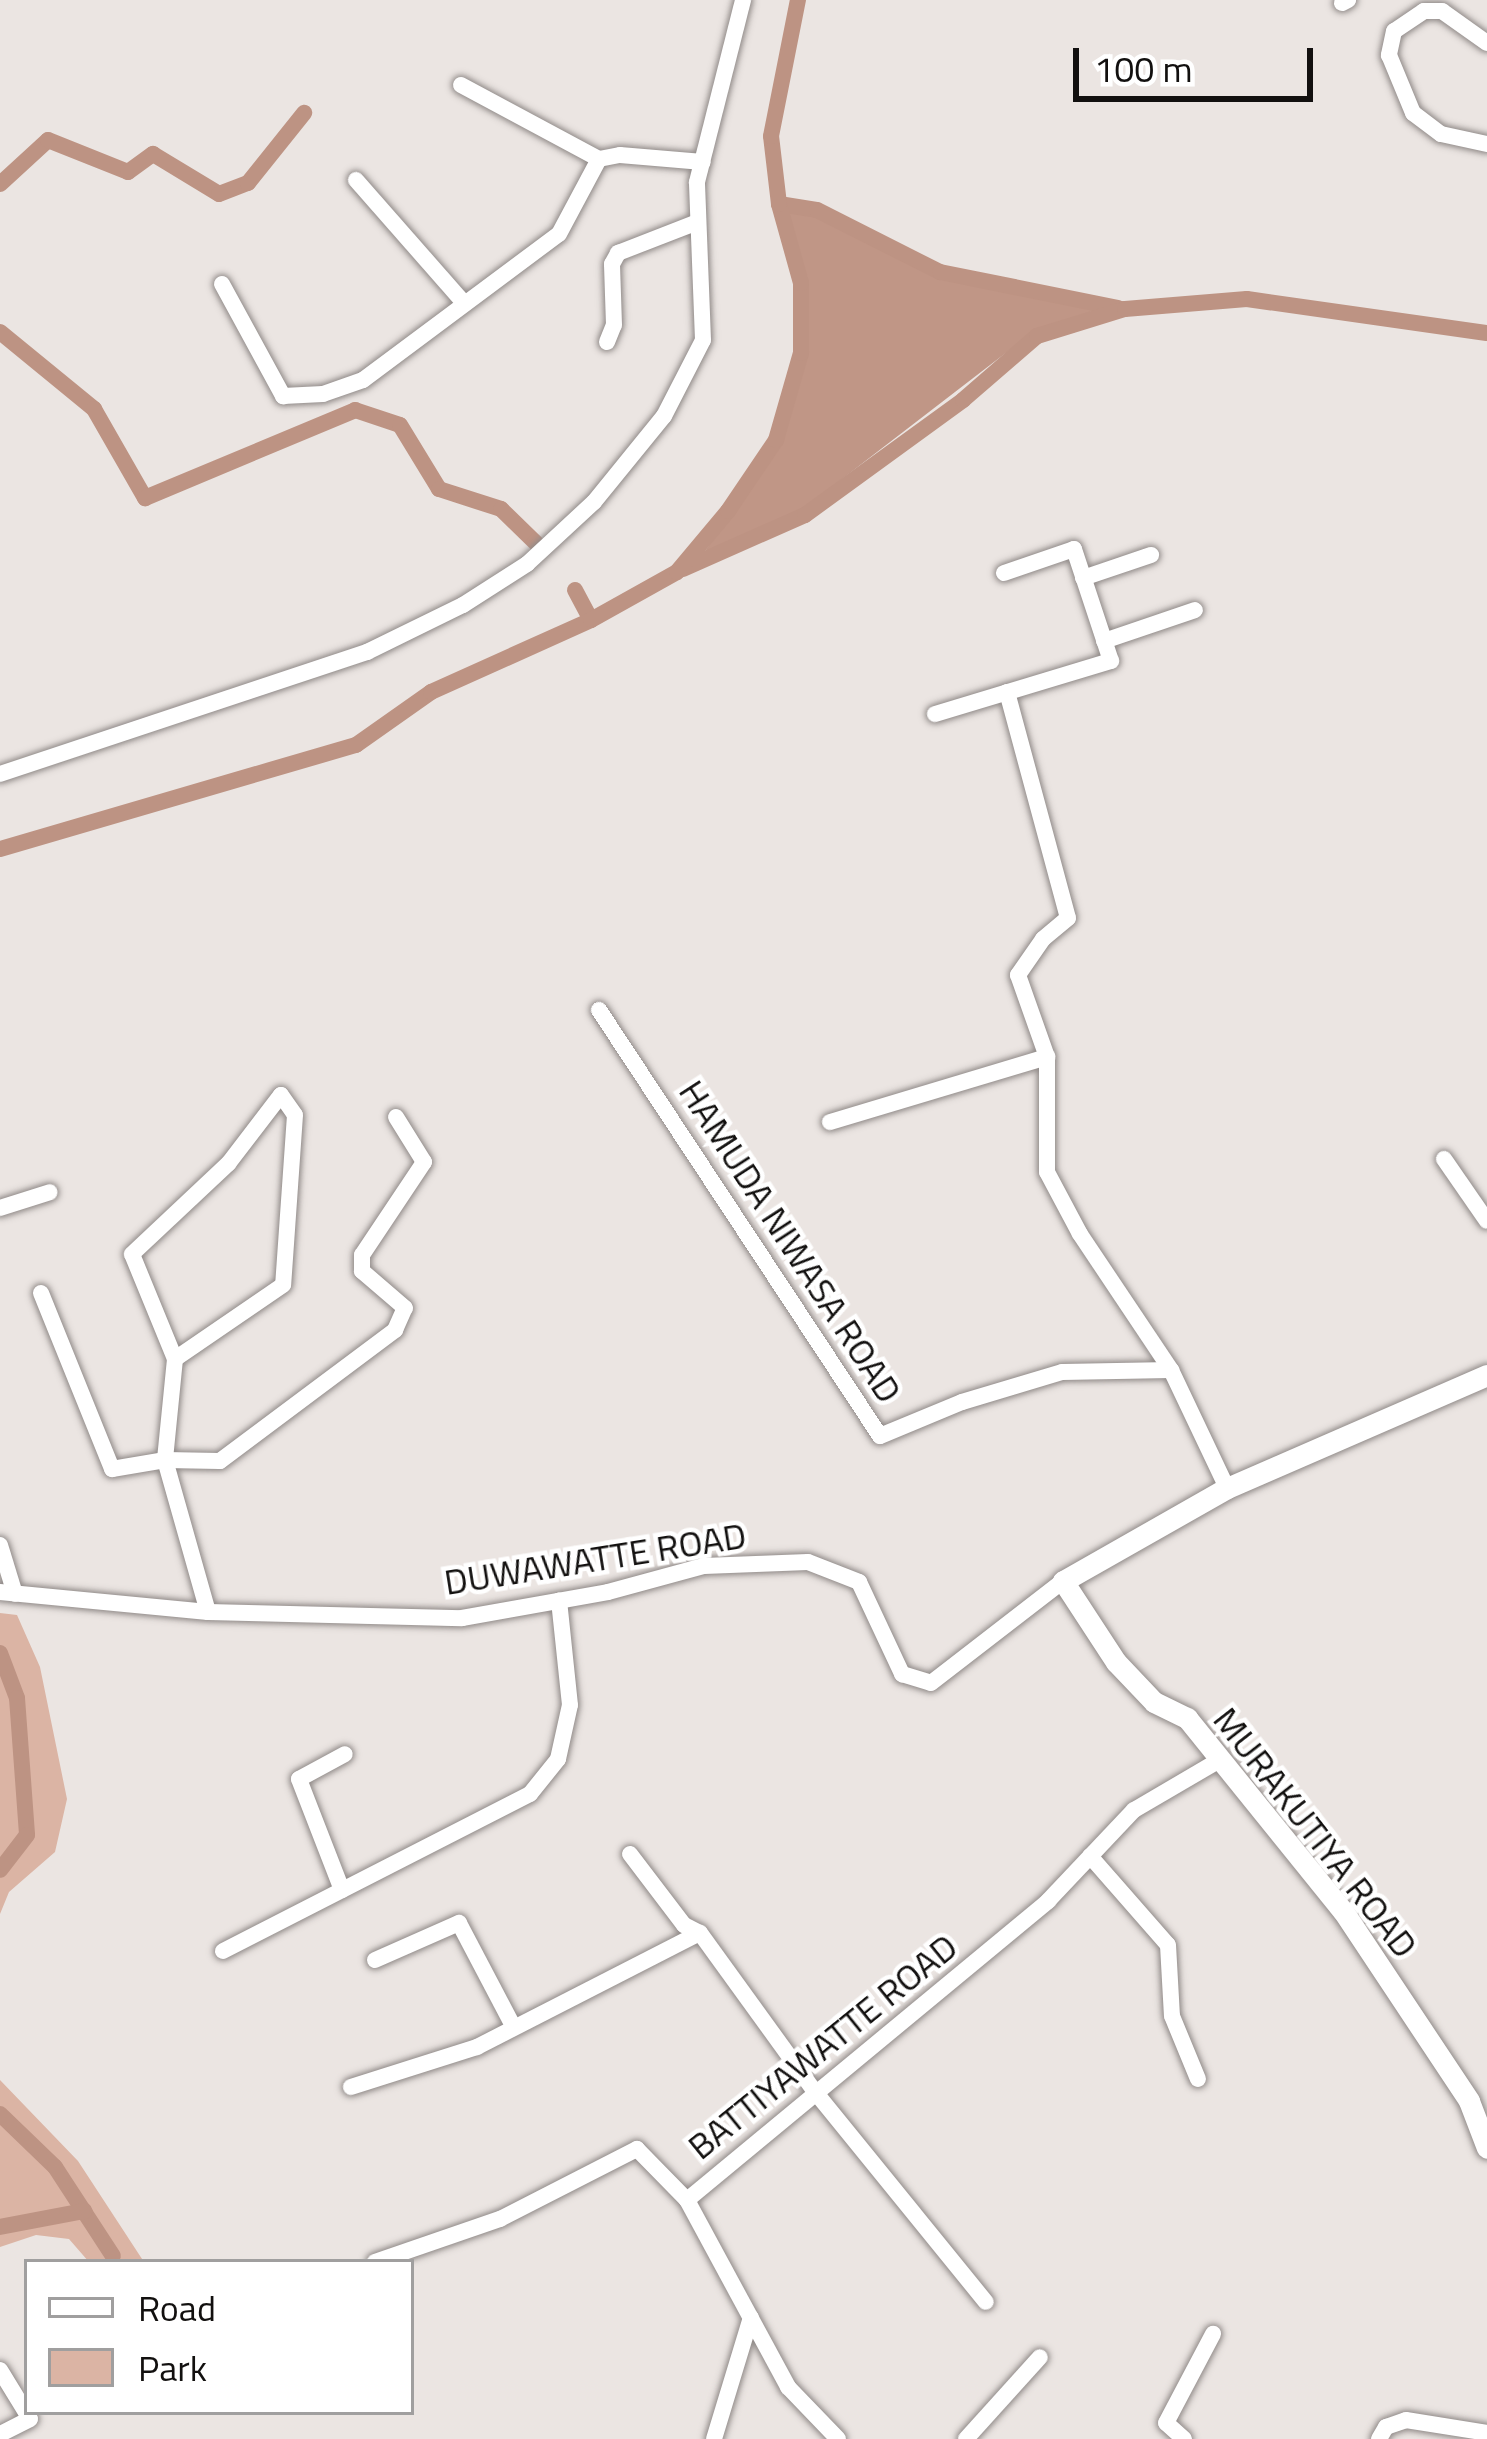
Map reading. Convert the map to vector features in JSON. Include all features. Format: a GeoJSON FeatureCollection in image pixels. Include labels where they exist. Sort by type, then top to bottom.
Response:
{"type":"FeatureCollection","features":[{"type":"Feature","properties":{"kind":"street"},"geometry":{"type":"LineString","coordinates":[[0,774],[367,652],[463,605],[527,564],[632,459],[696,361],[704,319],[695,223],[704,162],[743,0]]}},
{"type":"Feature","properties":{"kind":"street"},"geometry":{"type":"LineString","coordinates":[[1487,43],[1442,11],[1424,11],[1394,31],[1389,55],[1412,113],[1441,134],[1487,144]]}},
{"type":"Feature","properties":{"kind":"street"},"geometry":{"type":"LineString","coordinates":[[461,85],[599,158],[620,155],[704,162]]}},
{"type":"Feature","properties":{"kind":"street"},"geometry":{"type":"LineString","coordinates":[[223,284],[283,396],[323,394],[363,380],[559,234],[599,158]]}},
{"type":"Feature","properties":{"kind":"street"},"geometry":{"type":"LineString","coordinates":[[356,180],[463,302]]}},
{"type":"Feature","properties":{"kind":"street"},"geometry":{"type":"LineString","coordinates":[[607,342],[614,325],[612,264],[618,253],[695,223]]}},
{"type":"Feature","properties":{"kind":"street"},"geometry":{"type":"LineString","coordinates":[[935,714],[1111,661],[1074,549],[1004,573]]}},
{"type":"Feature","properties":{"kind":"street"},"geometry":{"type":"LineString","coordinates":[[1083,578],[1151,555]]}},
{"type":"Feature","properties":{"kind":"street"},"geometry":{"type":"LineString","coordinates":[[1104,640],[1196,610]]}},
{"type":"Feature","properties":{"kind":"street"},"geometry":{"type":"LineString","coordinates":[[1007,692],[1068,918],[1043,938],[1018,975],[1047,1057],[1047,1172],[1080,1234],[1171,1370],[1227,1488]]}},
{"type":"Feature","properties":{"kind":"street","name":"HAMUDA NIWASA ROAD"},"geometry":{"type":"LineString","coordinates":[[599,1010],[880,1436],[962,1402],[1062,1372],[1171,1370]]}},
{"type":"Feature","properties":{"kind":"street"},"geometry":{"type":"LineString","coordinates":[[830,1122],[1047,1057]]}},
{"type":"Feature","properties":{"kind":"street"},"geometry":{"type":"LineString","coordinates":[[175,1358],[283,1285],[295,1115],[280,1095],[228,1164],[132,1253],[175,1358],[164,1460],[208,1612]]}},
{"type":"Feature","properties":{"kind":"street"},"geometry":{"type":"LineString","coordinates":[[41,1293],[112,1469],[164,1460],[220,1461],[395,1330],[405,1308],[362,1271],[362,1255],[424,1162],[396,1117]]}},
{"type":"Feature","properties":{"kind":"street"},"geometry":{"type":"LineString","coordinates":[[1444,1159],[1487,1221]]}},
{"type":"Feature","properties":{"kind":"street"},"geometry":{"type":"LineString","coordinates":[[0,1208],[50,1192]]}},
{"type":"Feature","properties":{"kind":"street","name":"DUWAWATTE ROAD"},"geometry":{"type":"LineString","coordinates":[[7,1593],[208,1612],[462,1618],[704,1567],[808,1562],[859,1582],[902,1674],[931,1684],[1063,1581],[1227,1488],[1487,1375]]}},
{"type":"Feature","properties":{"kind":"street"},"geometry":{"type":"LineString","coordinates":[[0,1545],[7,1593]]}},
{"type":"Feature","properties":{"kind":"street","name":"MURAKUTIYA ROAD"},"geometry":{"type":"LineString","coordinates":[[1063,1581],[1116,1662],[1154,1702],[1187,1718],[1343,1911],[1468,2101],[1487,2148]]}},
{"type":"Feature","properties":{"kind":"street"},"geometry":{"type":"LineString","coordinates":[[223,1951],[530,1794],[558,1759],[570,1705],[560,1601]]}},
{"type":"Feature","properties":{"kind":"street"},"geometry":{"type":"LineString","coordinates":[[342,1890],[299,1779],[345,1754]]}},
{"type":"Feature","properties":{"kind":"street","name":"BATTIYAWATTE ROAD"},"geometry":{"type":"LineString","coordinates":[[384,2259],[500,2219],[637,2149],[687,2200],[1048,1900],[1134,1810],[1218,1761]]}},
{"type":"Feature","properties":{"kind":"street"},"geometry":{"type":"LineString","coordinates":[[630,1854],[684,1925],[700,1933],[816,2093],[986,2302]]}},
{"type":"Feature","properties":{"kind":"street"},"geometry":{"type":"LineString","coordinates":[[1090,1856],[1168,1945],[1172,2016],[1198,2079]]}},
{"type":"Feature","properties":{"kind":"street"},"geometry":{"type":"LineString","coordinates":[[375,1960],[459,1923],[513,2026]]}},
{"type":"Feature","properties":{"kind":"street"},"geometry":{"type":"LineString","coordinates":[[351,2086],[477,2047],[700,1933]]}},
{"type":"Feature","properties":{"kind":"street"},"geometry":{"type":"LineString","coordinates":[[687,2200],[788,2386],[838,2439]]}},
{"type":"Feature","properties":{"kind":"street"},"geometry":{"type":"LineString","coordinates":[[714,2439],[752,2318]]}},
{"type":"Feature","properties":{"kind":"street"},"geometry":{"type":"LineString","coordinates":[[1184,2439],[1166,2422],[1213,2334]]}},
{"type":"Feature","properties":{"kind":"street"},"geometry":{"type":"LineString","coordinates":[[966,2439],[1040,2357]]}},
{"type":"Feature","properties":{"kind":"street"},"geometry":{"type":"LineString","coordinates":[[0,2370],[24,2409]]}},
{"type":"Feature","properties":{"kind":"street"},"geometry":{"type":"LineString","coordinates":[[0,2434],[30,2419],[28,2415]]}},
{"type":"Feature","properties":{"kind":"street"},"geometry":{"type":"LineString","coordinates":[[1379,2439],[1386,2427],[1406,2420],[1487,2433]]}},
{"type":"Feature","properties":{"kind":"green space"},"geometry":{"type":"Polygon","coordinates":[[[0,1613],[17,1615],[40,1667],[67,1799],[55,1852],[9,1892],[0,1914],[0,1613]]]}},
{"type":"Feature","properties":{"kind":"green space"},"geometry":{"type":"Polygon","coordinates":[[[0,2080],[78,2161],[142,2259],[86,2259],[69,2239],[36,2235],[0,2247],[0,2080]]]}},
{"type":"Feature","properties":{"kind":"shaded area"},"geometry":{"type":"Polygon","coordinates":[[[786,210],[818,216],[937,277],[1096,310],[1037,329],[803,509],[703,554],[782,440],[806,354],[807,285],[786,210]]]}},
{"type":"Feature","properties":{"kind":"waterway"},"geometry":{"type":"LineString","coordinates":[[0,849],[356,745],[431,692],[591,620],[677,572],[728,511],[776,440],[801,353],[801,283],[779,204],[771,136],[798,0]]}},
{"type":"Feature","properties":{"kind":"waterway"},"geometry":{"type":"LineString","coordinates":[[0,184],[48,140],[128,172],[153,154],[219,194],[248,183],[304,113]]}},
{"type":"Feature","properties":{"kind":"waterway"},"geometry":{"type":"LineString","coordinates":[[779,204],[817,210],[940,272],[1118,308]]}},
{"type":"Feature","properties":{"kind":"waterway"},"geometry":{"type":"LineString","coordinates":[[683,569],[805,515],[963,400],[1037,336],[1125,309],[1247,299],[1487,333]]}},
{"type":"Feature","properties":{"kind":"waterway"},"geometry":{"type":"LineString","coordinates":[[0,332],[94,409],[145,498],[355,410],[400,425],[439,489],[501,509],[536,543]]}},
{"type":"Feature","properties":{"kind":"waterway"},"geometry":{"type":"LineString","coordinates":[[575,590],[591,620]]}},
{"type":"Feature","properties":{"kind":"waterway"},"geometry":{"type":"LineString","coordinates":[[0,1653],[17,1698],[27,1835],[0,1870]]}},
{"type":"Feature","properties":{"kind":"waterway"},"geometry":{"type":"LineString","coordinates":[[0,2114],[55,2167],[113,2256]]}},
{"type":"Feature","properties":{"kind":"waterway"},"geometry":{"type":"LineString","coordinates":[[0,2227],[84,2211]]}}]}
